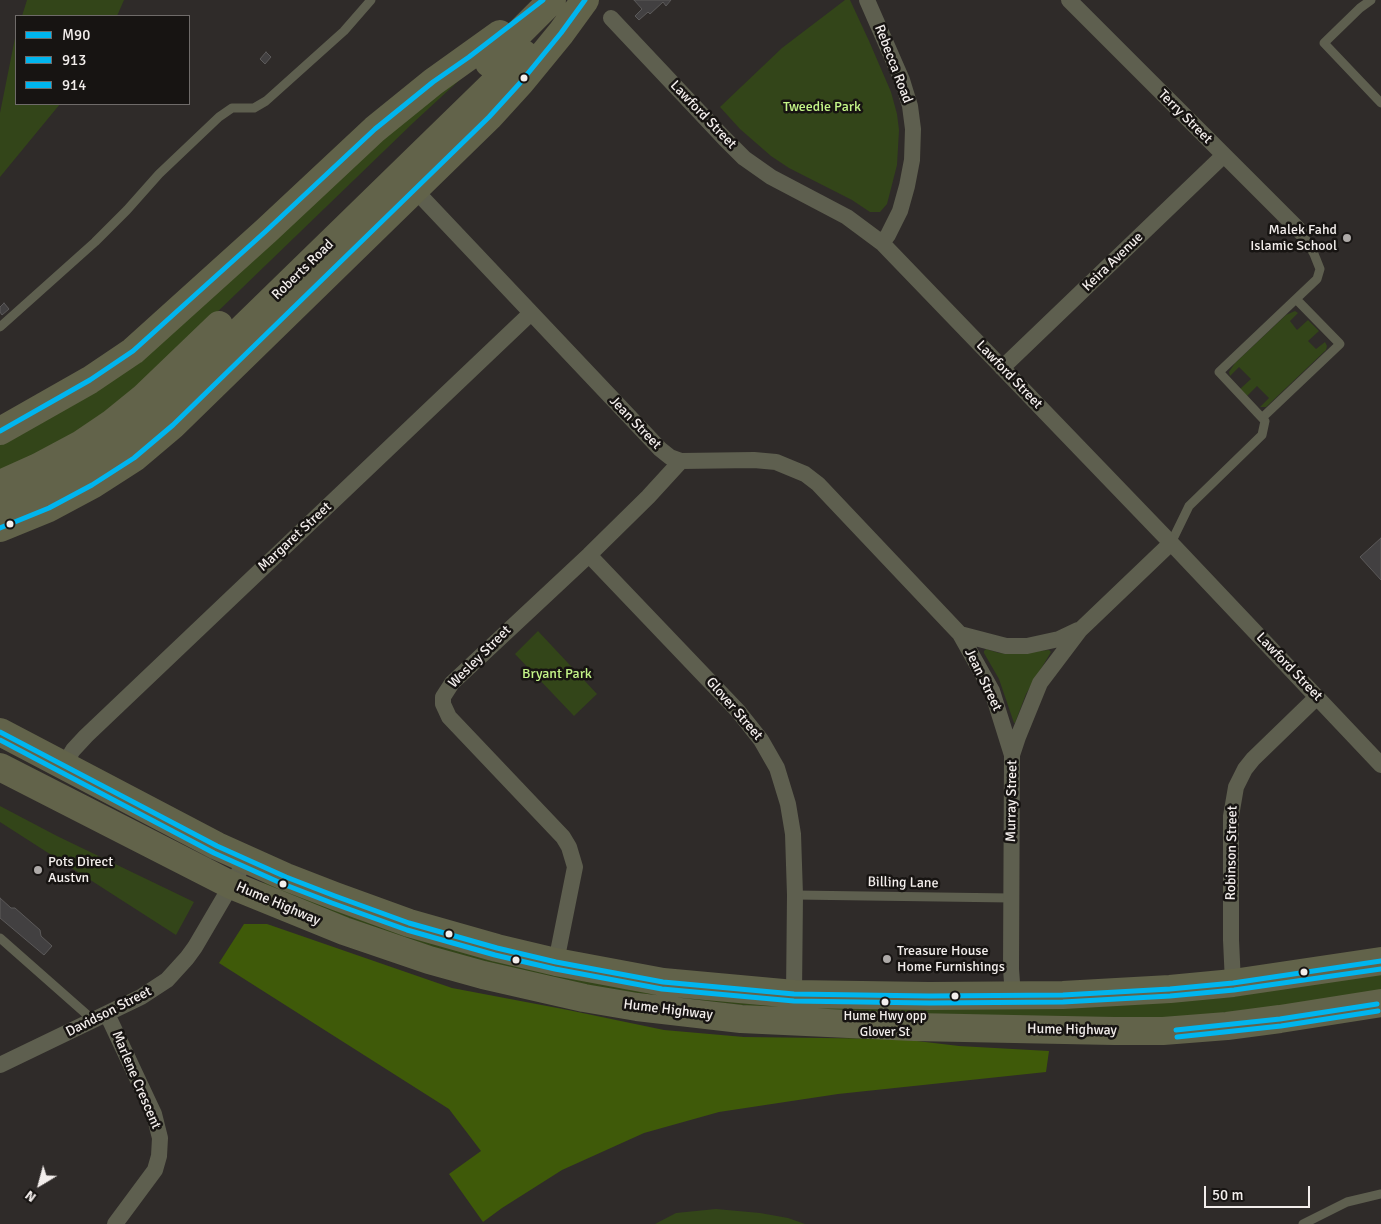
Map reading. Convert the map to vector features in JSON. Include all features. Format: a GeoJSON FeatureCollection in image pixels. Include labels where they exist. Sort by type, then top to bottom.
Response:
{"type":"FeatureCollection","features":[{"type":"Feature","properties":{"kind":"highway"},"geometry":{"type":"LineString","coordinates":[[0,431],[90,380],[133,351],[375,129],[543,0]]}},
{"type":"Feature","properties":{"kind":"highway","name":"Roberts Road"},"geometry":{"type":"LineString","coordinates":[[0,505],[29,494],[87,465],[144,422],[172,398],[424,139],[552,0]]}},
{"type":"Feature","properties":{"kind":"highway","name":"Roberts Road"},"geometry":{"type":"LineString","coordinates":[[0,484],[38,467],[80,444],[112,423],[144,397],[424,139],[581,0]]}},
{"type":"Feature","properties":{"kind":"highway"},"geometry":{"type":"LineString","coordinates":[[0,528],[68,498],[112,472],[152,443],[220,380],[489,116],[520,83],[585,0]]}},
{"type":"Feature","properties":{"kind":"highway","name":"Hume Highway"},"geometry":{"type":"LineString","coordinates":[[0,732],[246,860],[335,896],[409,922],[497,948],[556,962],[663,982],[794,994],[1013,996],[1127,992],[1233,983],[1381,961]]}},
{"type":"Feature","properties":{"kind":"highway","name":"Hume Highway"},"geometry":{"type":"LineString","coordinates":[[0,767],[231,885],[344,931],[430,960],[483,975],[584,998],[637,1007],[741,1019],[914,1027],[1163,1031],[1280,1019],[1381,1003]]}},
{"type":"Feature","properties":{"kind":"street","name":"Rebecca Road"},"geometry":{"type":"LineString","coordinates":[[867,0],[902,80],[910,106],[912,123],[913,146],[907,186],[900,211],[882,243]]}},
{"type":"Feature","properties":{"kind":"street","name":"Terry Street"},"geometry":{"type":"LineString","coordinates":[[1069,0],[1302,233]]}},
{"type":"Feature","properties":{"kind":"street","name":"Lawford Street"},"geometry":{"type":"LineString","coordinates":[[611,18],[744,158],[771,177],[847,217],[882,243],[1171,543],[1381,765]]}},
{"type":"Feature","properties":{"kind":"street","name":"Keira Avenue"},"geometry":{"type":"LineString","coordinates":[[1002,368],[1224,155]]}},
{"type":"Feature","properties":{"kind":"street","name":"Jean Street"},"geometry":{"type":"LineString","coordinates":[[415,190],[670,457],[681,461],[754,460],[776,462],[805,474],[818,484],[960,634],[992,692],[1012,755]]}},
{"type":"Feature","properties":{"kind":"street","name":"Margaret Street"},"geometry":{"type":"LineString","coordinates":[[64,765],[73,750],[86,736],[531,313]]}},
{"type":"Feature","properties":{"kind":"street","name":"Wesley Street"},"geometry":{"type":"LineString","coordinates":[[556,962],[574,874],[573,857],[569,847],[449,716],[443,704],[443,697],[458,676],[589,555],[648,497],[681,461]]}},
{"type":"Feature","properties":{"kind":"street","name":"Murray Street"},"geometry":{"type":"LineString","coordinates":[[1013,996],[1011,969],[1012,755],[1028,708],[1040,683],[1080,630],[1171,543]]}},
{"type":"Feature","properties":{"kind":"street","name":"Glover Street"},"geometry":{"type":"LineString","coordinates":[[589,555],[738,711],[761,740],[776,768],[788,804],[793,834],[795,896],[794,994]]}},
{"type":"Feature","properties":{"kind":"street","name":"Jean Street"},"geometry":{"type":"LineString","coordinates":[[960,634],[1006,646],[1027,646],[1060,639],[1080,630]]}},
{"type":"Feature","properties":{"kind":"street","name":"Robinson Street"},"geometry":{"type":"LineString","coordinates":[[1233,983],[1231,816],[1236,787],[1253,759],[1317,697]]}},
{"type":"Feature","properties":{"kind":"street","name":"Davidson Street"},"geometry":{"type":"LineString","coordinates":[[0,1065],[156,988],[177,969],[195,947],[246,860]]}},
{"type":"Feature","properties":{"kind":"street","name":"Marlene Crescent"},"geometry":{"type":"LineString","coordinates":[[100,1017],[154,1114],[160,1138],[159,1156],[154,1170],[115,1224]]}},
{"type":"Feature","properties":{"kind":"lane"},"geometry":{"type":"LineString","coordinates":[[0,327],[95,242],[159,174],[219,117],[232,108],[254,108],[259,106],[344,31],[371,0]]}},
{"type":"Feature","properties":{"kind":"lane"},"geometry":{"type":"LineString","coordinates":[[1371,0],[1324,42],[1381,103]]}},
{"type":"Feature","properties":{"kind":"lane"},"geometry":{"type":"LineString","coordinates":[[1171,543],[1189,506],[1262,435],[1266,424],[1263,417],[1219,372],[1320,274],[1314,254],[1302,233]]}},
{"type":"Feature","properties":{"kind":"lane"},"geometry":{"type":"LineString","coordinates":[[1263,417],[1340,344],[1296,299]]}},
{"type":"Feature","properties":{"kind":"lane","name":"Billing Lane"},"geometry":{"type":"LineString","coordinates":[[795,896],[1011,898]]}},
{"type":"Feature","properties":{"kind":"lane"},"geometry":{"type":"LineString","coordinates":[[0,938],[100,1017]]}},
{"type":"Feature","properties":{"kind":"lane"},"geometry":{"type":"LineString","coordinates":[[1303,1224],[1347,1202],[1381,1194]]}},
{"type":"Feature","properties":{"kind":"green space"},"geometry":{"type":"Polygon","coordinates":[[[27,0],[124,0],[117,15],[22,15],[27,0]]]}},
{"type":"Feature","properties":{"kind":"green space","name":"Tweedie Park"},"geometry":{"type":"Polygon","coordinates":[[[845,0],[850,0],[869,41],[891,92],[897,114],[899,130],[897,165],[887,204],[880,212],[870,212],[852,200],[789,168],[771,156],[740,129],[720,107],[782,48],[845,0]]]}},
{"type":"Feature","properties":{"kind":"green space"},"geometry":{"type":"Polygon","coordinates":[[[15,38],[15,105],[59,105],[0,177],[0,113],[15,38]]]}},
{"type":"Feature","properties":{"kind":"green space"},"geometry":{"type":"Polygon","coordinates":[[[466,74],[152,375],[84,429],[0,472],[0,442],[350,160],[466,74]]]}},
{"type":"Feature","properties":{"kind":"green space"},"geometry":{"type":"Polygon","coordinates":[[[1295,311],[1298,313],[1290,321],[1297,330],[1308,320],[1319,331],[1308,341],[1316,349],[1325,342],[1326,350],[1266,407],[1260,407],[1269,398],[1257,386],[1247,396],[1240,389],[1251,379],[1239,367],[1230,376],[1229,372],[1235,363],[1286,315],[1295,311]]]}},
{"type":"Feature","properties":{"kind":"green space","name":"Bryant Park"},"geometry":{"type":"Polygon","coordinates":[[[538,631],[597,694],[574,716],[515,654],[538,631]]]}},
{"type":"Feature","properties":{"kind":"green space"},"geometry":{"type":"Polygon","coordinates":[[[986,649],[1010,654],[1049,650],[1051,652],[1026,694],[1015,723],[999,679],[984,653],[986,649]]]}},
{"type":"Feature","properties":{"kind":"green space"},"geometry":{"type":"Polygon","coordinates":[[[0,806],[57,836],[194,902],[176,935],[0,822],[0,806]]]}},
{"type":"Feature","properties":{"kind":"green space"},"geometry":{"type":"Polygon","coordinates":[[[256,882],[266,883],[686,995],[1381,971],[1381,992],[1336,1001],[1158,1020],[810,1013],[583,987],[418,946],[256,882]]]}},
{"type":"Feature","properties":{"kind":"green space"},"geometry":{"type":"Polygon","coordinates":[[[244,924],[267,924],[452,988],[664,1030],[744,1037],[900,1039],[959,1046],[1049,1051],[1046,1072],[838,1094],[719,1112],[644,1133],[562,1170],[483,1222],[449,1174],[481,1151],[449,1109],[219,963],[244,924]]]}},
{"type":"Feature","properties":{"kind":"green space"},"geometry":{"type":"Polygon","coordinates":[[[716,1209],[760,1213],[788,1218],[805,1224],[655,1224],[676,1213],[716,1209]]]}},
{"type":"Feature","properties":{"kind":"building"},"geometry":{"type":"Polygon","coordinates":[[[634,0],[671,0],[666,6],[663,2],[650,14],[648,12],[639,20],[635,16],[642,9],[634,0]]]}},
{"type":"Feature","properties":{"kind":"building"},"geometry":{"type":"Polygon","coordinates":[[[266,52],[271,57],[265,64],[260,59],[266,52]]]}},
{"type":"Feature","properties":{"kind":"building"},"geometry":{"type":"Polygon","coordinates":[[[4,303],[9,309],[2,315],[0,307],[4,303]]]}},
{"type":"Feature","properties":{"kind":"building"},"geometry":{"type":"Polygon","coordinates":[[[1381,538],[1381,580],[1360,557],[1381,538]]]}},
{"type":"Feature","properties":{"kind":"building"},"geometry":{"type":"Polygon","coordinates":[[[0,898],[11,908],[15,908],[40,930],[41,936],[52,946],[44,955],[0,918],[0,898]]]}},
{"type":"Feature","properties":{"kind":"transit line","name":"914"},"geometry":{"type":"LineString","coordinates":[[0,431],[90,380],[133,351],[375,129],[433,82],[543,0]]}},
{"type":"Feature","properties":{"kind":"transit line","name":"914"},"geometry":{"type":"LineString","coordinates":[[0,528],[49,508],[92,485],[134,458],[173,425],[489,117],[520,83],[585,0]]}},
{"type":"Feature","properties":{"kind":"transit line","name":"M90"},"geometry":{"type":"LineString","coordinates":[[0,732],[217,846],[286,877],[335,896],[409,923],[497,948],[556,962],[663,982],[794,994],[1063,995],[1170,989],[1233,983],[1381,961]]}},
{"type":"Feature","properties":{"kind":"transit line","name":"913"},"geometry":{"type":"LineString","coordinates":[[0,740],[214,853],[283,884],[332,903],[407,930],[495,955],[555,969],[662,989],[794,1001],[1063,1002],[1170,996],[1234,990],[1381,969]]}},
{"type":"Feature","properties":{"kind":"transit line","name":"M90"},"geometry":{"type":"LineString","coordinates":[[1176,1030],[1280,1019],[1377,1004]]}},
{"type":"Feature","properties":{"kind":"transit line","name":"913"},"geometry":{"type":"LineString","coordinates":[[1177,1037],[1281,1026],[1378,1011]]}},
{"type":"Feature","properties":{"kind":"place","name":"Malek Fahd Islamic School"},"geometry":{"type":"Point","coordinates":[1347,238]}},
{"type":"Feature","properties":{"kind":"place","name":"Pots Direct Austvn"},"geometry":{"type":"Point","coordinates":[38,870]}},
{"type":"Feature","properties":{"kind":"place","name":"Treasure House Home Furnishings"},"geometry":{"type":"Point","coordinates":[887,959]}},
{"type":"Feature","properties":{"kind":"place","name":"Hume Hwy opp Glover St"},"geometry":{"type":"Point","coordinates":[885,1002]}}]}
